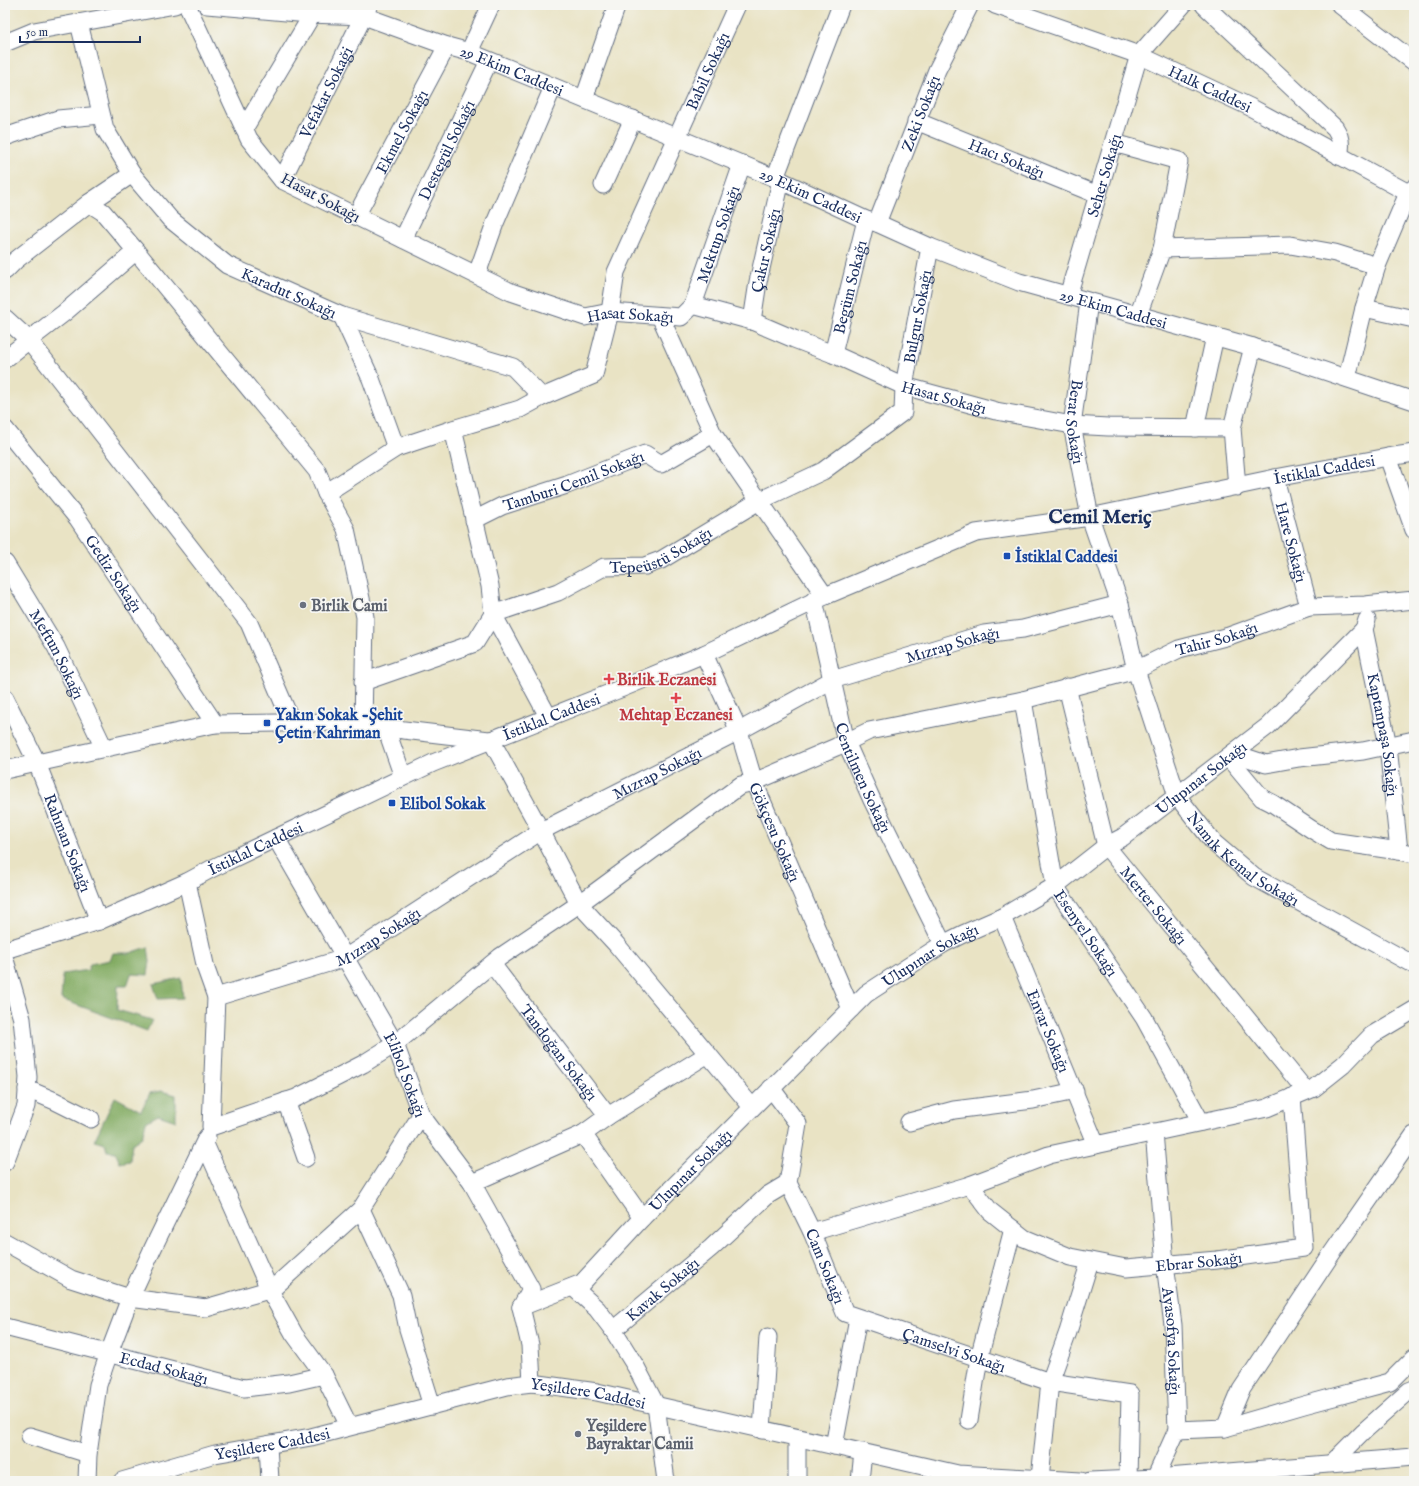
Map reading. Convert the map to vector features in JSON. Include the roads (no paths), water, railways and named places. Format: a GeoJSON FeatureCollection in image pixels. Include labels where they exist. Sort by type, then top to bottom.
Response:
{"type":"FeatureCollection","features":[{"type":"Feature","properties":{"kind":"street"},"geometry":{"type":"LineString","coordinates":[[5,43],[34,31],[175,5]]}},
{"type":"Feature","properties":{"kind":"street","name":"Hasat Sokağı"},"geometry":{"type":"LineString","coordinates":[[187,5],[248,139],[282,180],[477,274],[511,292],[585,317],[610,312],[681,317],[693,305],[752,321],[833,354],[904,386],[996,411],[1072,425],[1108,427],[1232,428]]}},
{"type":"Feature","properties":{"kind":"street","name":"29 Ekim Caddesi"},"geometry":{"type":"LineString","coordinates":[[207,5],[258,7],[312,14],[366,10],[447,46],[469,52],[676,136],[778,179],[930,248],[1019,282],[1253,346],[1414,401]]}},
{"type":"Feature","properties":{"kind":"street"},"geometry":{"type":"LineString","coordinates":[[469,52],[491,5]]}},
{"type":"Feature","properties":{"kind":"street"},"geometry":{"type":"LineString","coordinates":[[584,99],[617,5]]}},
{"type":"Feature","properties":{"kind":"street","name":"Babil Sokağı"},"geometry":{"type":"LineString","coordinates":[[542,397],[594,375],[610,312],[616,272],[676,136],[737,5]]}},
{"type":"Feature","properties":{"kind":"street","name":"Çakır Sokağı"},"geometry":{"type":"LineString","coordinates":[[752,321],[778,179],[841,5]]}},
{"type":"Feature","properties":{"kind":"street","name":"Zeki Sokağı"},"geometry":{"type":"LineString","coordinates":[[871,222],[937,70],[970,5]]}},
{"type":"Feature","properties":{"kind":"street"},"geometry":{"type":"LineString","coordinates":[[1140,55],[1183,5]]}},
{"type":"Feature","properties":{"kind":"street"},"geometry":{"type":"LineString","coordinates":[[1204,5],[1335,128],[1341,143],[1339,156]]}},
{"type":"Feature","properties":{"kind":"street"},"geometry":{"type":"LineString","coordinates":[[1340,5],[1414,62]]}},
{"type":"Feature","properties":{"kind":"street","name":"Halk Caddesi"},"geometry":{"type":"LineString","coordinates":[[999,6],[1140,55],[1250,108],[1412,193]]}},
{"type":"Feature","properties":{"kind":"street","name":"Vefakar Sokaği"},"geometry":{"type":"LineString","coordinates":[[282,180],[366,10]]}},
{"type":"Feature","properties":{"kind":"street"},"geometry":{"type":"LineString","coordinates":[[244,129],[312,14]]}},
{"type":"Feature","properties":{"kind":"street","name":"Karadut Sokağı"},"geometry":{"type":"LineString","coordinates":[[79,23],[105,129],[132,174],[170,219],[227,265],[342,316],[371,379],[396,448]]}},
{"type":"Feature","properties":{"kind":"street","name":"Ekmel Sokağı"},"geometry":{"type":"LineString","coordinates":[[356,216],[447,46]]}},
{"type":"Feature","properties":{"kind":"street","name":"Seher Sokağı"},"geometry":{"type":"LineString","coordinates":[[1068,296],[1140,55]]}},
{"type":"Feature","properties":{"kind":"street","name":"Destegül Sokağı"},"geometry":{"type":"LineString","coordinates":[[403,239],[489,61]]}},
{"type":"Feature","properties":{"kind":"street"},"geometry":{"type":"LineString","coordinates":[[477,274],[495,223],[553,87]]}},
{"type":"Feature","properties":{"kind":"street"},"geometry":{"type":"LineString","coordinates":[[5,137],[58,119],[102,115]]}},
{"type":"Feature","properties":{"kind":"street"},"geometry":{"type":"LineString","coordinates":[[603,186],[633,119]]}},
{"type":"Feature","properties":{"kind":"street","name":"Hacı Sokağı"},"geometry":{"type":"LineString","coordinates":[[916,121],[1098,195]]}},
{"type":"Feature","properties":{"kind":"street"},"geometry":{"type":"LineString","coordinates":[[1114,143],[1179,161],[1162,249],[1138,315]]}},
{"type":"Feature","properties":{"kind":"street","name":"Mektup Sokağı"},"geometry":{"type":"LineString","coordinates":[[693,305],[742,164]]}},
{"type":"Feature","properties":{"kind":"street"},"geometry":{"type":"LineString","coordinates":[[6,268],[89,203],[132,174]]}},
{"type":"Feature","properties":{"kind":"street"},"geometry":{"type":"LineString","coordinates":[[1348,378],[1364,308],[1377,266],[1412,193]]}},
{"type":"Feature","properties":{"kind":"street"},"geometry":{"type":"LineString","coordinates":[[89,203],[103,212],[317,471],[326,492],[346,529],[365,617],[363,725]]}},
{"type":"Feature","properties":{"kind":"street","name":"Begüm Sokağı"},"geometry":{"type":"LineString","coordinates":[[833,354],[871,222]]}},
{"type":"Feature","properties":{"kind":"street"},"geometry":{"type":"LineString","coordinates":[[1162,249],[1269,244],[1290,245],[1335,253],[1377,266]]}},
{"type":"Feature","properties":{"kind":"street","name":"Bulgur Sokağı"},"geometry":{"type":"LineString","coordinates":[[904,386],[930,248]]}},
{"type":"Feature","properties":{"kind":"street"},"geometry":{"type":"LineString","coordinates":[[5,359],[64,313],[136,251]]}},
{"type":"Feature","properties":{"kind":"street","name":"Berat Sokağı"},"geometry":{"type":"LineString","coordinates":[[1089,302],[1072,425],[1090,517],[1120,604]]}},
{"type":"Feature","properties":{"kind":"street"},"geometry":{"type":"LineString","coordinates":[[1364,308],[1414,319]]}},
{"type":"Feature","properties":{"kind":"street"},"geometry":{"type":"LineString","coordinates":[[326,492],[396,448],[452,428],[520,409],[542,397],[513,367],[342,316]]}},
{"type":"Feature","properties":{"kind":"street"},"geometry":{"type":"LineString","coordinates":[[660,316],[713,434],[759,500],[819,598]]}},
{"type":"Feature","properties":{"kind":"street"},"geometry":{"type":"LineString","coordinates":[[5,318],[28,340],[249,623],[292,723]]}},
{"type":"Feature","properties":{"kind":"street"},"geometry":{"type":"LineString","coordinates":[[1195,428],[1215,336]]}},
{"type":"Feature","properties":{"kind":"street"},"geometry":{"type":"LineString","coordinates":[[1237,487],[1232,428],[1253,346]]}},
{"type":"Feature","properties":{"kind":"street","name":"Tepeüstü Sokağı"},"geometry":{"type":"LineString","coordinates":[[492,614],[558,592],[604,566],[645,566],[661,560],[759,500],[823,471],[903,412],[904,386]]}},
{"type":"Feature","properties":{"kind":"street"},"geometry":{"type":"LineString","coordinates":[[452,428],[490,586],[492,614],[549,718]]}},
{"type":"Feature","properties":{"kind":"street","name":"Gediz Sokağı"},"geometry":{"type":"LineString","coordinates":[[5,429],[78,519],[215,724]]}},
{"type":"Feature","properties":{"kind":"street","name":"Tamburi Cemil Sokağı"},"geometry":{"type":"LineString","coordinates":[[474,520],[502,506],[567,485],[645,454],[662,464],[713,434]]}},
{"type":"Feature","properties":{"kind":"street","name":"İstiklal Caddesi"},"geometry":{"type":"LineString","coordinates":[[5,950],[99,921],[187,882],[211,869],[433,763],[549,718],[704,654],[819,598],[976,533],[1090,517],[1275,478],[1414,453]]}},
{"type":"Feature","properties":{"kind":"street"},"geometry":{"type":"LineString","coordinates":[[1388,457],[1414,530]]}},
{"type":"Feature","properties":{"kind":"street","name":"Hare Sokağı"},"geometry":{"type":"LineString","coordinates":[[1275,478],[1309,607]]}},
{"type":"Feature","properties":{"kind":"street","name":"Meftun Sokağı"},"geometry":{"type":"LineString","coordinates":[[5,563],[56,647],[104,748]]}},
{"type":"Feature","properties":{"kind":"street","name":"Centilmen Sokağı"},"geometry":{"type":"LineString","coordinates":[[819,598],[832,680],[846,742],[872,800],[943,944]]}},
{"type":"Feature","properties":{"kind":"street","name":"Tahir Sokağı"},"geometry":{"type":"LineString","coordinates":[[211,1127],[296,1098],[363,1064],[395,1044],[492,964],[579,904],[741,785],[754,782],[836,747],[869,731],[1023,700],[1067,687],[1136,670],[1179,649],[1229,636],[1309,607],[1414,600]]}},
{"type":"Feature","properties":{"kind":"street","name":"Namık Kemal Sokağı"},"geometry":{"type":"LineString","coordinates":[[1120,604],[1136,670],[1177,796],[1214,843],[1254,877],[1414,965]]}},
{"type":"Feature","properties":{"kind":"street","name":"Mızrap Sokağı"},"geometry":{"type":"LineString","coordinates":[[216,997],[345,958],[542,831],[739,731],[832,680],[984,634],[1024,629],[1120,604]]}},
{"type":"Feature","properties":{"kind":"street","name":"Kaptanpaşa Sokağı"},"geometry":{"type":"LineString","coordinates":[[1371,604],[1364,628],[1388,746],[1406,852]]}},
{"type":"Feature","properties":{"kind":"street"},"geometry":{"type":"LineString","coordinates":[[364,682],[474,642],[492,614]]}},
{"type":"Feature","properties":{"kind":"street","name":"Ulupınar Sokağı"},"geometry":{"type":"LineString","coordinates":[[521,1307],[582,1283],[642,1218],[866,994],[943,944],[1002,917],[1055,886],[1106,846],[1123,837],[1268,726],[1364,628]]}},
{"type":"Feature","properties":{"kind":"street","name":"Gökçesu Sokağı"},"geometry":{"type":"LineString","coordinates":[[704,654],[739,731],[754,782],[851,1009]]}},
{"type":"Feature","properties":{"kind":"street","name":"Merter Sokağı"},"geometry":{"type":"LineString","coordinates":[[1067,687],[1106,846],[1299,1094]]}},
{"type":"Feature","properties":{"kind":"street","name":"Rahman Sokağı"},"geometry":{"type":"LineString","coordinates":[[5,698],[36,764],[99,921]]}},
{"type":"Feature","properties":{"kind":"street","name":"Esenyel Sokağı"},"geometry":{"type":"LineString","coordinates":[[1023,700],[1055,886],[1144,1018],[1201,1122]]}},
{"type":"Feature","properties":{"kind":"street"},"geometry":{"type":"LineString","coordinates":[[5,770],[215,724],[336,722],[491,740],[542,831],[579,904],[616,944],[752,1107]]}},
{"type":"Feature","properties":{"kind":"street"},"geometry":{"type":"LineString","coordinates":[[386,728],[403,777]]}},
{"type":"Feature","properties":{"kind":"street"},"geometry":{"type":"LineString","coordinates":[[1231,755],[1266,764],[1299,758],[1363,751],[1414,740]]}},
{"type":"Feature","properties":{"kind":"street"},"geometry":{"type":"LineString","coordinates":[[1231,755],[1262,798],[1272,803],[1311,830],[1331,841],[1406,852]]}},
{"type":"Feature","properties":{"kind":"street","name":"Elibol Sokağı"},"geometry":{"type":"LineString","coordinates":[[276,838],[395,1044],[421,1115],[472,1183],[530,1289],[521,1307]]}},
{"type":"Feature","properties":{"kind":"street"},"geometry":{"type":"LineString","coordinates":[[87,1481],[88,1454],[98,1385],[109,1353],[130,1298],[153,1248],[205,1144],[211,1127],[216,997],[206,969],[187,882]]}},
{"type":"Feature","properties":{"kind":"street","name":"Envar Sokağı"},"geometry":{"type":"LineString","coordinates":[[1002,917],[1096,1145]]}},
{"type":"Feature","properties":{"kind":"street"},"geometry":{"type":"LineString","coordinates":[[5,960],[22,1019],[28,1077],[26,1106],[5,1162]]}},
{"type":"Feature","properties":{"kind":"street","name":"Tandoğan Sokağı"},"geometry":{"type":"LineString","coordinates":[[472,1183],[583,1134],[608,1116],[492,964]]}},
{"type":"Feature","properties":{"kind":"street"},"geometry":{"type":"LineString","coordinates":[[812,1232],[970,1185],[1049,1155],[1267,1108],[1314,1088],[1343,1065],[1372,1035],[1414,1010]]}},
{"type":"Feature","properties":{"kind":"street"},"geometry":{"type":"LineString","coordinates":[[608,1116],[708,1054]]}},
{"type":"Feature","properties":{"kind":"street"},"geometry":{"type":"LineString","coordinates":[[771,1088],[798,1124],[788,1183]]}},
{"type":"Feature","properties":{"kind":"street"},"geometry":{"type":"LineString","coordinates":[[27,1089],[91,1119]]}},
{"type":"Feature","properties":{"kind":"street"},"geometry":{"type":"LineString","coordinates":[[909,1122],[954,1110],[1033,1100],[1075,1091]]}},
{"type":"Feature","properties":{"kind":"street","name":"Ebrar Sokağı"},"geometry":{"type":"LineString","coordinates":[[970,1185],[990,1211],[1024,1238],[1070,1258],[1126,1268],[1216,1260],[1304,1248],[1299,1094]]}},
{"type":"Feature","properties":{"kind":"street"},"geometry":{"type":"LineString","coordinates":[[286,1101],[306,1158]]}},
{"type":"Feature","properties":{"kind":"street"},"geometry":{"type":"LineString","coordinates":[[5,1242],[71,1279],[130,1298],[206,1308],[265,1291],[270,1291],[361,1209],[421,1115]]}},
{"type":"Feature","properties":{"kind":"street","name":"Ayasofya Sokağı"},"geometry":{"type":"LineString","coordinates":[[1154,1132],[1165,1264],[1173,1325],[1177,1430]]}},
{"type":"Feature","properties":{"kind":"street"},"geometry":{"type":"LineString","coordinates":[[583,1134],[642,1218]]}},
{"type":"Feature","properties":{"kind":"street"},"geometry":{"type":"LineString","coordinates":[[1224,1428],[1241,1390],[1330,1256],[1414,1136]]}},
{"type":"Feature","properties":{"kind":"street"},"geometry":{"type":"LineString","coordinates":[[205,1144],[270,1291],[294,1334],[324,1375],[349,1426]]}},
{"type":"Feature","properties":{"kind":"street","name":"Cam Sokağı"},"geometry":{"type":"LineString","coordinates":[[788,1183],[812,1232],[845,1313],[858,1318],[834,1446]]}},
{"type":"Feature","properties":{"kind":"street","name":"Kavak Sokağı"},"geometry":{"type":"LineString","coordinates":[[613,1330],[711,1248],[768,1195],[788,1183]]}},
{"type":"Feature","properties":{"kind":"street"},"geometry":{"type":"LineString","coordinates":[[361,1209],[401,1295],[408,1328],[432,1406]]}},
{"type":"Feature","properties":{"kind":"street"},"geometry":{"type":"LineString","coordinates":[[969,1420],[979,1358],[1013,1229]]}},
{"type":"Feature","properties":{"kind":"street"},"geometry":{"type":"LineString","coordinates":[[1040,1478],[1050,1382],[1068,1332],[1090,1261]]}},
{"type":"Feature","properties":{"kind":"street","name":"Kavak Sokağı"},"geometry":{"type":"LineString","coordinates":[[572,1287],[597,1309],[613,1330],[636,1367],[656,1405]]}},
{"type":"Feature","properties":{"kind":"street"},"geometry":{"type":"LineString","coordinates":[[521,1307],[530,1345],[532,1383]]}},
{"type":"Feature","properties":{"kind":"street","name":"Çamselvi Sokağı"},"geometry":{"type":"LineString","coordinates":[[858,1318],[1050,1382],[1130,1394],[1128,1479]]}},
{"type":"Feature","properties":{"kind":"street","name":"Ecdad Sokağı"},"geometry":{"type":"LineString","coordinates":[[5,1327],[244,1388],[289,1383],[324,1375]]}},
{"type":"Feature","properties":{"kind":"street"},"geometry":{"type":"LineString","coordinates":[[762,1430],[768,1337]]}},
{"type":"Feature","properties":{"kind":"street"},"geometry":{"type":"LineString","coordinates":[[1155,1479],[1177,1430],[1224,1428],[1390,1382],[1414,1358]]}},
{"type":"Feature","properties":{"kind":"street","name":"Yeşildere Caddesi"},"geometry":{"type":"LineString","coordinates":[[122,1481],[215,1454],[311,1437],[507,1386],[532,1383],[597,1392],[656,1405],[863,1452],[943,1476],[958,1474],[1082,1481]]}},
{"type":"Feature","properties":{"kind":"street"},"geometry":{"type":"LineString","coordinates":[[1332,1463],[1364,1431],[1414,1389]]}},
{"type":"Feature","properties":{"kind":"street"},"geometry":{"type":"LineString","coordinates":[[656,1405],[666,1481]]}},
{"type":"Feature","properties":{"kind":"street"},"geometry":{"type":"LineString","coordinates":[[30,1436],[88,1454]]}},
{"type":"Feature","properties":{"kind":"street"},"geometry":{"type":"LineString","coordinates":[[797,1438],[797,1481]]}},
{"type":"Feature","properties":{"kind":"street"},"geometry":{"type":"LineString","coordinates":[[268,1445],[270,1481]]}},
{"type":"Feature","properties":{"kind":"street"},"geometry":{"type":"LineString","coordinates":[[860,1481],[863,1452]]}},
{"type":"Feature","properties":{"kind":"street"},"geometry":{"type":"LineString","coordinates":[[1090,1481],[1155,1479],[1414,1457]]}},
{"type":"Feature","properties":{"kind":"place","name":"İstiklal Caddesi"},"geometry":{"type":"Point","coordinates":[1007,556]}},
{"type":"Feature","properties":{"kind":"place","name":"Birlik Cami"},"geometry":{"type":"Point","coordinates":[303,605]}},
{"type":"Feature","properties":{"kind":"place","name":"Birlik Eczanesi"},"geometry":{"type":"Point","coordinates":[609,679]}},
{"type":"Feature","properties":{"kind":"place","name":"Mehtap Eczanesi"},"geometry":{"type":"Point","coordinates":[676,698]}},
{"type":"Feature","properties":{"kind":"place","name":"Yakın Sokak -Şehit Çetin Kahriman"},"geometry":{"type":"Point","coordinates":[267,723]}},
{"type":"Feature","properties":{"kind":"place","name":"Elibol Sokak"},"geometry":{"type":"Point","coordinates":[392,803]}},
{"type":"Feature","properties":{"kind":"place","name":"Yeşildere Bayraktar Camii"},"geometry":{"type":"Point","coordinates":[578,1434]}},
{"type":"Feature","properties":{"kind":"district","name":"Cemil Meriç"},"geometry":{"type":"Point","coordinates":[1100,516]}}]}
